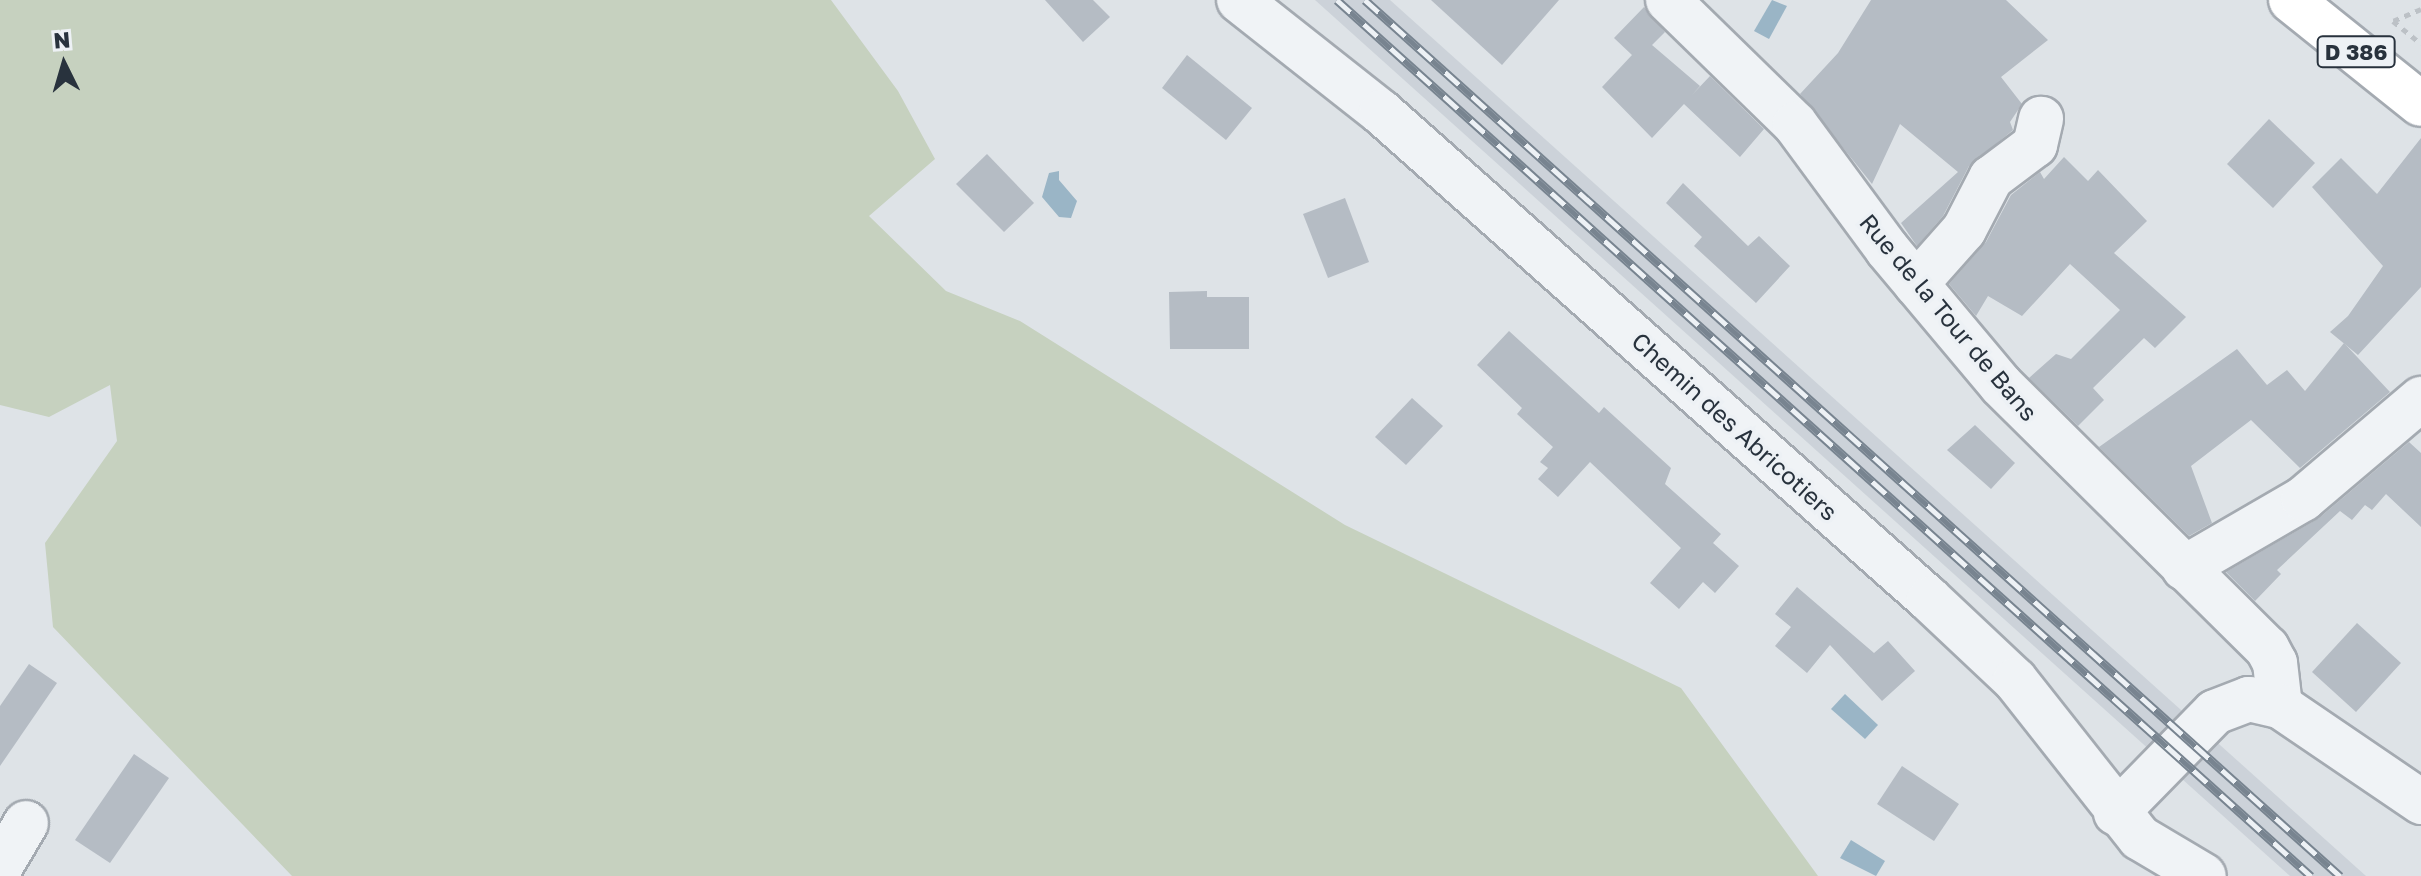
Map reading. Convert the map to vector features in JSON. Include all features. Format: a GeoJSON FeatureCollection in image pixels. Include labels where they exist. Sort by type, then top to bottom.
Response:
{"type":"FeatureCollection","features":[{"type":"Feature","properties":{"kind":"main road","name":"D 386"},"geometry":{"type":"LineString","coordinates":[[2291,0],[2421,104]]}},
{"type":"Feature","properties":{"kind":"street","name":"Chemin des Abricotiers"},"geometry":{"type":"LineString","coordinates":[[1239,0],[1393,122],[1929,599],[2015,680],[2116,813],[2140,838],[2204,876]]}},
{"type":"Feature","properties":{"kind":"street","name":"Rue de la Tour de Bans"},"geometry":{"type":"LineString","coordinates":[[1668,0],[1795,124],[1916,284],[2001,385],[2267,648],[2275,663],[2280,706]]}},
{"type":"Feature","properties":{"kind":"street"},"geometry":{"type":"LineString","coordinates":[[1916,284],[1964,230],[1991,178],[2035,145],[2041,119]]}},
{"type":"Feature","properties":{"kind":"street"},"geometry":{"type":"LineString","coordinates":[[2184,568],[2303,499],[2421,399]]}},
{"type":"Feature","properties":{"kind":"street"},"geometry":{"type":"LineString","coordinates":[[2116,813],[2215,712],[2249,699],[2280,706],[2421,802]]}},
{"type":"Feature","properties":{"kind":"street"},"geometry":{"type":"LineString","coordinates":[[0,867],[26,823]]}},
{"type":"Feature","properties":{"kind":"path"},"geometry":{"type":"LineString","coordinates":[[2421,9],[2393,21],[2421,44]]}},
{"type":"Feature","properties":{"kind":"shaded area"},"geometry":{"type":"Polygon","coordinates":[[[1315,0],[1390,0],[2366,876],[2290,876],[1315,0]]]}},
{"type":"Feature","properties":{"kind":"green space"},"geometry":{"type":"Polygon","coordinates":[[[0,0],[831,0],[898,91],[935,159],[869,216],[946,291],[1020,321],[1345,525],[1681,688],[1818,876],[292,876],[53,627],[45,543],[117,441],[110,385],[49,417],[0,405],[0,0]]]}},
{"type":"Feature","properties":{"kind":"water"},"geometry":{"type":"Polygon","coordinates":[[[1772,0],[1787,6],[1769,39],[1754,31],[1772,0]]]}},
{"type":"Feature","properties":{"kind":"water"},"geometry":{"type":"Polygon","coordinates":[[[1059,171],[1059,180],[1077,201],[1071,218],[1059,217],[1042,197],[1049,173],[1059,171]]]}},
{"type":"Feature","properties":{"kind":"water"},"geometry":{"type":"Polygon","coordinates":[[[1845,694],[1878,725],[1865,739],[1831,709],[1845,694]]]}},
{"type":"Feature","properties":{"kind":"water"},"geometry":{"type":"Polygon","coordinates":[[[1851,840],[1885,861],[1876,876],[1840,858],[1851,840]]]}},
{"type":"Feature","properties":{"kind":"building"},"geometry":{"type":"Polygon","coordinates":[[[1045,0],[1093,0],[1110,17],[1083,42],[1045,0]]]}},
{"type":"Feature","properties":{"kind":"building"},"geometry":{"type":"Polygon","coordinates":[[[1431,0],[1559,0],[1502,65],[1431,0]]]}},
{"type":"Feature","properties":{"kind":"building"},"geometry":{"type":"Polygon","coordinates":[[[1871,0],[2006,0],[2048,40],[2001,77],[2022,104],[2010,122],[2013,130],[1969,166],[1943,216],[1917,246],[1901,223],[1958,172],[1900,124],[1872,184],[1800,94],[1838,53],[1871,0]]]}},
{"type":"Feature","properties":{"kind":"building"},"geometry":{"type":"Polygon","coordinates":[[[1644,7],[1665,32],[1652,45],[1700,86],[1692,95],[1710,76],[1764,129],[1740,157],[1684,104],[1652,138],[1602,87],[1632,55],[1614,38],[1644,7]]]}},
{"type":"Feature","properties":{"kind":"building"},"geometry":{"type":"Polygon","coordinates":[[[1187,55],[1252,108],[1226,140],[1162,88],[1187,55]]]}},
{"type":"Feature","properties":{"kind":"building"},"geometry":{"type":"Polygon","coordinates":[[[2269,119],[2315,163],[2273,208],[2227,164],[2269,119]]]}},
{"type":"Feature","properties":{"kind":"building"},"geometry":{"type":"Polygon","coordinates":[[[2421,138],[2421,287],[2358,355],[2330,332],[2348,316],[2383,266],[2312,187],[2341,158],[2377,194],[2421,138]]]}},
{"type":"Feature","properties":{"kind":"building"},"geometry":{"type":"Polygon","coordinates":[[[987,154],[1034,203],[1004,232],[956,184],[987,154]]]}},
{"type":"Feature","properties":{"kind":"building"},"geometry":{"type":"Polygon","coordinates":[[[2064,157],[2088,181],[2098,170],[2147,221],[2114,253],[2186,317],[2155,348],[2144,338],[2093,388],[2104,400],[2078,426],[2029,378],[2056,354],[2071,359],[2120,310],[2070,264],[2022,316],[1988,296],[1976,316],[1949,284],[1986,242],[2011,195],[2040,172],[2044,179],[2064,157]]]}},
{"type":"Feature","properties":{"kind":"building"},"geometry":{"type":"Polygon","coordinates":[[[1683,183],[1748,246],[1759,236],[1790,266],[1756,303],[1694,246],[1702,237],[1666,203],[1683,183]]]}},
{"type":"Feature","properties":{"kind":"building"},"geometry":{"type":"Polygon","coordinates":[[[1345,198],[1369,262],[1328,278],[1303,214],[1345,198]]]}},
{"type":"Feature","properties":{"kind":"building"},"geometry":{"type":"Polygon","coordinates":[[[1207,291],[1207,297],[1249,297],[1249,349],[1170,349],[1169,292],[1207,291]]]}},
{"type":"Feature","properties":{"kind":"building"},"geometry":{"type":"Polygon","coordinates":[[[1509,331],[1599,413],[1604,407],[1671,468],[1665,484],[1721,534],[1713,543],[1739,566],[1715,593],[1703,582],[1679,609],[1650,583],[1681,548],[1590,462],[1558,497],[1538,479],[1548,468],[1540,462],[1553,447],[1517,414],[1522,408],[1477,365],[1509,331]]]}},
{"type":"Feature","properties":{"kind":"building"},"geometry":{"type":"Polygon","coordinates":[[[2344,343],[2390,392],[2300,468],[2251,420],[2191,466],[2212,523],[2189,536],[2099,447],[2237,349],[2267,385],[2287,370],[2305,391],[2344,343]]]}},
{"type":"Feature","properties":{"kind":"building"},"geometry":{"type":"Polygon","coordinates":[[[1412,398],[1443,426],[1406,465],[1375,437],[1412,398]]]}},
{"type":"Feature","properties":{"kind":"building"},"geometry":{"type":"Polygon","coordinates":[[[1975,425],[2015,463],[1991,489],[1947,450],[1975,425]]]}},
{"type":"Feature","properties":{"kind":"building"},"geometry":{"type":"Polygon","coordinates":[[[2409,442],[2421,453],[2421,527],[2386,494],[2372,510],[2365,505],[2352,520],[2340,511],[2277,570],[2281,574],[2255,601],[2226,572],[2319,518],[2409,442]]]}},
{"type":"Feature","properties":{"kind":"building"},"geometry":{"type":"Polygon","coordinates":[[[1797,587],[1874,653],[1888,641],[1915,671],[1882,701],[1830,645],[1807,673],[1775,646],[1791,627],[1775,614],[1797,587]]]}},
{"type":"Feature","properties":{"kind":"building"},"geometry":{"type":"Polygon","coordinates":[[[2357,623],[2401,663],[2356,712],[2312,672],[2357,623]]]}},
{"type":"Feature","properties":{"kind":"building"},"geometry":{"type":"Polygon","coordinates":[[[29,664],[57,683],[0,766],[0,706],[29,664]]]}},
{"type":"Feature","properties":{"kind":"building"},"geometry":{"type":"Polygon","coordinates":[[[134,754],[169,778],[110,863],[75,840],[134,754]]]}},
{"type":"Feature","properties":{"kind":"building"},"geometry":{"type":"Polygon","coordinates":[[[1902,766],[1959,804],[1934,841],[1877,804],[1902,766]]]}},
{"type":"Feature","properties":{"kind":"railway"},"geometry":{"type":"LineString","coordinates":[[1337,0],[2311,876]]}},
{"type":"Feature","properties":{"kind":"railway"},"geometry":{"type":"LineString","coordinates":[[1365,0],[2340,876]]}}]}
